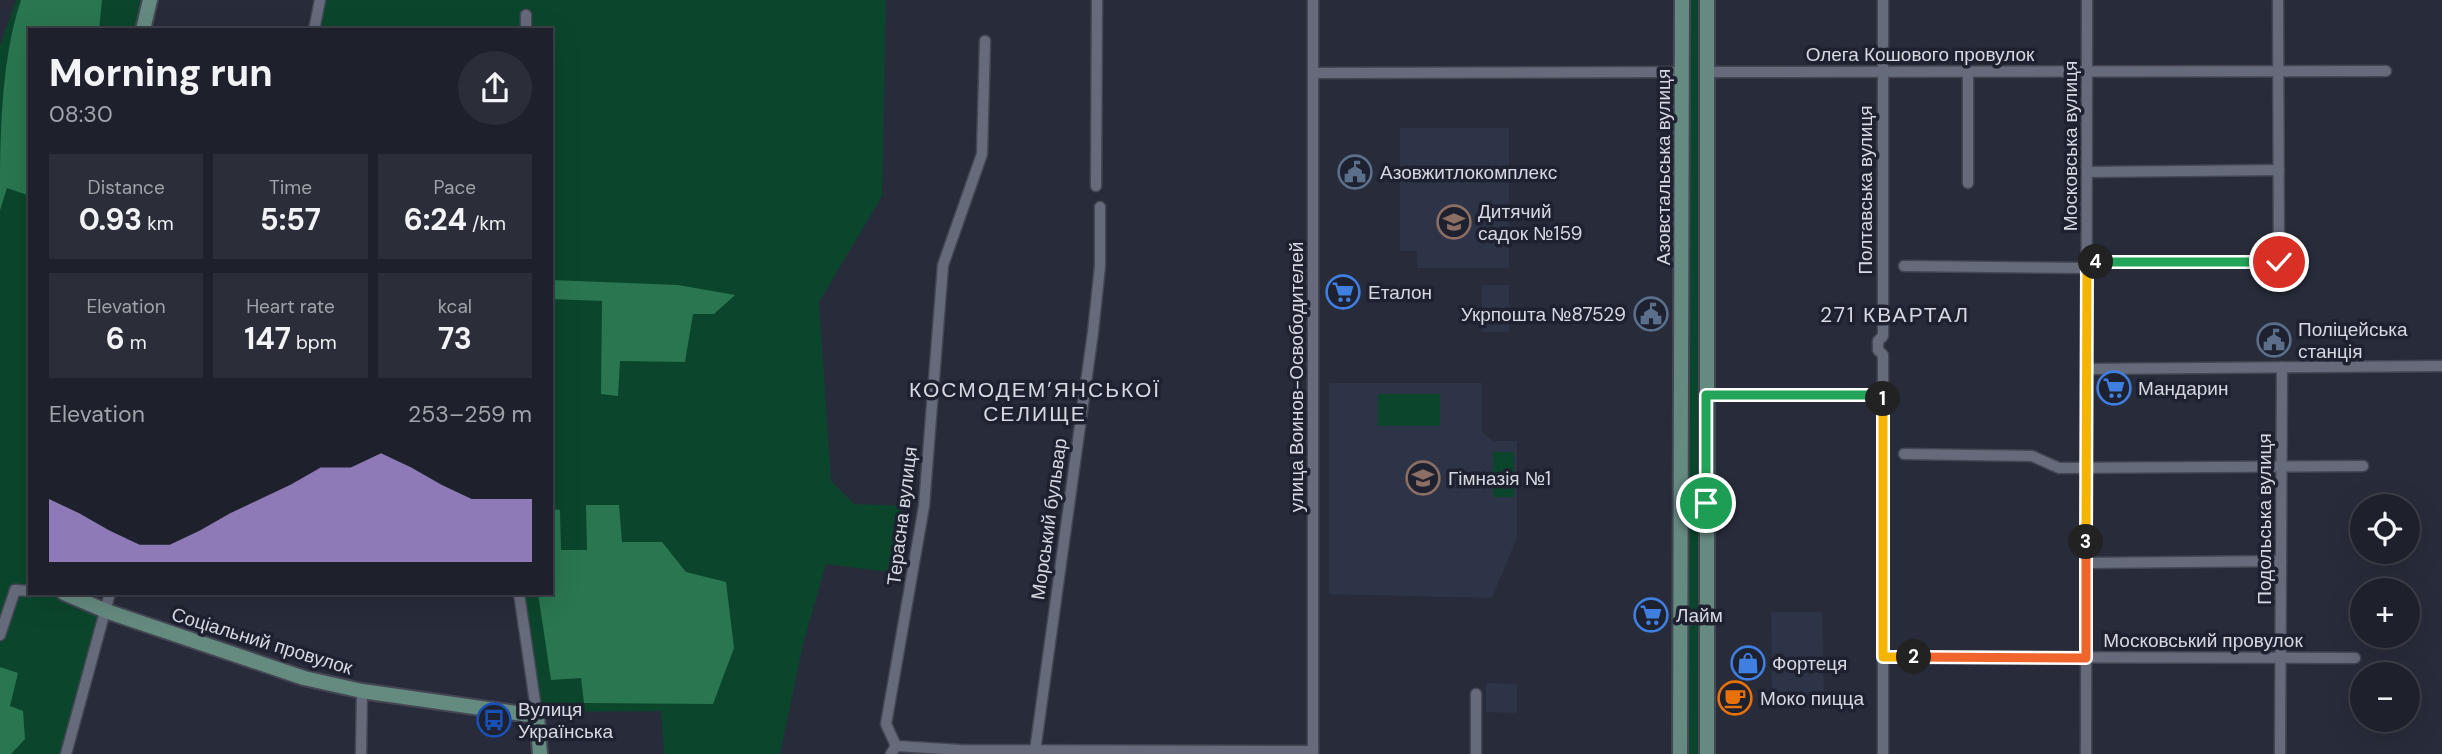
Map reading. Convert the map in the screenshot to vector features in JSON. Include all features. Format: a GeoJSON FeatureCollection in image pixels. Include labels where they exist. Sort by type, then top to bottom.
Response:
{"type":"FeatureCollection","features":[{"type":"Feature","properties":{"kind":"street"},"geometry":{"type":"LineString","coordinates":[[144,28],[150,0]]}},
{"type":"Feature","properties":{"kind":"street"},"geometry":{"type":"LineString","coordinates":[[314,28],[320,0]]}},
{"type":"Feature","properties":{"kind":"street"},"geometry":{"type":"LineString","coordinates":[[1096,187],[1097,0]]}},
{"type":"Feature","properties":{"kind":"street","name":"улица Воинов-Освободителей"},"geometry":{"type":"LineString","coordinates":[[1313,0],[1313,753]]}},
{"type":"Feature","properties":{"kind":"street","name":"Азовстальська вулиця"},"geometry":{"type":"LineString","coordinates":[[1680,754],[1682,0]]}},
{"type":"Feature","properties":{"kind":"street"},"geometry":{"type":"LineString","coordinates":[[1707,0],[1707,754]]}},
{"type":"Feature","properties":{"kind":"street","name":"Полтавська вулиця"},"geometry":{"type":"LineString","coordinates":[[1883,0],[1883,337],[1878,341],[1878,350],[1883,355],[1883,754]]}},
{"type":"Feature","properties":{"kind":"street","name":"Московська вулиця"},"geometry":{"type":"LineString","coordinates":[[2086,754],[2087,0]]}},
{"type":"Feature","properties":{"kind":"street"},"geometry":{"type":"LineString","coordinates":[[1904,266],[2279,262],[2278,0]]}},
{"type":"Feature","properties":{"kind":"street"},"geometry":{"type":"LineString","coordinates":[[526,15],[526,28]]}},
{"type":"Feature","properties":{"kind":"street","name":"Терасна вулиця"},"geometry":{"type":"LineString","coordinates":[[985,41],[981,159],[943,265],[924,506],[887,715],[887,732],[894,750],[1313,753]]}},
{"type":"Feature","properties":{"kind":"street","name":"Олега Кошового провулок"},"geometry":{"type":"LineString","coordinates":[[1706,72],[2386,71]]}},
{"type":"Feature","properties":{"kind":"street"},"geometry":{"type":"LineString","coordinates":[[1313,73],[1682,72]]}},
{"type":"Feature","properties":{"kind":"street"},"geometry":{"type":"LineString","coordinates":[[1968,72],[1968,183]]}},
{"type":"Feature","properties":{"kind":"street"},"geometry":{"type":"LineString","coordinates":[[2087,172],[2279,170]]}},
{"type":"Feature","properties":{"kind":"street","name":"Морський бульвар"},"geometry":{"type":"LineString","coordinates":[[1035,751],[1093,332],[1100,266],[1100,207]]}},
{"type":"Feature","properties":{"kind":"street"},"geometry":{"type":"LineString","coordinates":[[2087,369],[2442,366]]}},
{"type":"Feature","properties":{"kind":"street","name":"Подольська вулиця"},"geometry":{"type":"LineString","coordinates":[[2280,754],[2282,367]]}},
{"type":"Feature","properties":{"kind":"street"},"geometry":{"type":"LineString","coordinates":[[1681,395],[1883,395]]}},
{"type":"Feature","properties":{"kind":"street"},"geometry":{"type":"LineString","coordinates":[[1904,454],[2032,456],[2059,468],[2363,466]]}},
{"type":"Feature","properties":{"kind":"street"},"geometry":{"type":"LineString","coordinates":[[2086,563],[2281,561]]}},
{"type":"Feature","properties":{"kind":"street"},"geometry":{"type":"LineString","coordinates":[[0,635],[15,590],[28,591]]}},
{"type":"Feature","properties":{"kind":"street","name":"Соціальний провулок"},"geometry":{"type":"LineString","coordinates":[[69,595],[106,611],[304,678],[362,691],[537,716]]}},
{"type":"Feature","properties":{"kind":"street"},"geometry":{"type":"LineString","coordinates":[[66,754],[110,595]]}},
{"type":"Feature","properties":{"kind":"street"},"geometry":{"type":"LineString","coordinates":[[519,595],[540,754]]}},
{"type":"Feature","properties":{"kind":"street"},"geometry":{"type":"LineString","coordinates":[[1681,634],[1706,634]]}},
{"type":"Feature","properties":{"kind":"street","name":"Московський провулок"},"geometry":{"type":"LineString","coordinates":[[1883,657],[2355,658]]}},
{"type":"Feature","properties":{"kind":"street"},"geometry":{"type":"LineString","coordinates":[[361,754],[362,691]]}},
{"type":"Feature","properties":{"kind":"street"},"geometry":{"type":"LineString","coordinates":[[1476,694],[1476,754]]}},
{"type":"Feature","properties":{"kind":"shaded area","name":"Дитячий садок №159"},"geometry":{"type":"Polygon","coordinates":[[[1400,128],[1509,128],[1509,268],[1417,268],[1417,251],[1400,251],[1400,128]]]}},
{"type":"Feature","properties":{"kind":"shaded area"},"geometry":{"type":"Polygon","coordinates":[[[1482,285],[1509,285],[1509,332],[1482,332],[1482,285]]]}},
{"type":"Feature","properties":{"kind":"shaded area","name":"Гімназія №1"},"geometry":{"type":"Polygon","coordinates":[[[1329,383],[1482,383],[1482,432],[1493,441],[1517,441],[1517,537],[1492,598],[1329,594],[1329,383]]]}},
{"type":"Feature","properties":{"kind":"shaded area"},"geometry":{"type":"Polygon","coordinates":[[[1771,612],[1822,612],[1824,700],[1772,700],[1771,612]]]}},
{"type":"Feature","properties":{"kind":"shaded area"},"geometry":{"type":"Polygon","coordinates":[[[1486,683],[1517,684],[1517,713],[1486,712],[1486,683]]]}},
{"type":"Feature","properties":{"kind":"green space"},"geometry":{"type":"Polygon","coordinates":[[[16,0],[150,0],[143,28],[28,28],[28,595],[69,595],[106,611],[66,754],[0,754],[0,46],[16,0]]]}},
{"type":"Feature","properties":{"kind":"green space"},"geometry":{"type":"Polygon","coordinates":[[[21,0],[102,0],[99,28],[28,28],[28,195],[7,188],[0,210],[5,76],[21,0]]]}},
{"type":"Feature","properties":{"kind":"green space"},"geometry":{"type":"Polygon","coordinates":[[[323,0],[886,0],[882,196],[819,302],[831,481],[854,504],[903,506],[889,572],[826,564],[803,644],[780,754],[664,754],[661,711],[541,712],[522,595],[553,595],[553,28],[316,28],[323,0]]]}},
{"type":"Feature","properties":{"kind":"green space"},"geometry":{"type":"Polygon","coordinates":[[[1685,0],[1705,0],[1704,754],[1683,754],[1685,0]]]}},
{"type":"Feature","properties":{"kind":"green space"},"geometry":{"type":"Polygon","coordinates":[[[553,280],[678,285],[735,295],[714,314],[693,314],[685,362],[620,361],[618,396],[601,394],[602,301],[553,299],[553,280]]]}},
{"type":"Feature","properties":{"kind":"green space"},"geometry":{"type":"Polygon","coordinates":[[[1378,394],[1440,394],[1440,426],[1378,426],[1378,394]]]}},
{"type":"Feature","properties":{"kind":"green space"},"geometry":{"type":"Polygon","coordinates":[[[1493,452],[1514,452],[1514,497],[1493,497],[1493,452]]]}},
{"type":"Feature","properties":{"kind":"green space"},"geometry":{"type":"Polygon","coordinates":[[[586,505],[619,505],[622,542],[662,542],[686,572],[726,582],[734,648],[713,704],[584,703],[581,678],[551,680],[538,595],[553,595],[553,509],[560,510],[561,550],[587,550],[586,505]]]}},
{"type":"Feature","properties":{"kind":"green space"},"geometry":{"type":"Polygon","coordinates":[[[0,667],[18,673],[10,706],[23,711],[25,739],[11,754],[0,754],[0,667]]]}},
{"type":"Feature","properties":{"kind":"place","name":"Азовжитлокомплекс"},"geometry":{"type":"Point","coordinates":[1355,172]}},
{"type":"Feature","properties":{"kind":"place","name":"Дитячий садок №159"},"geometry":{"type":"Point","coordinates":[1454,222]}},
{"type":"Feature","properties":{"kind":"place","name":"Еталон"},"geometry":{"type":"Point","coordinates":[1343,292]}},
{"type":"Feature","properties":{"kind":"place","name":"Укрпошта №87529"},"geometry":{"type":"Point","coordinates":[1651,314]}},
{"type":"Feature","properties":{"kind":"place","name":"Поліцейська станція"},"geometry":{"type":"Point","coordinates":[2274,340]}},
{"type":"Feature","properties":{"kind":"place","name":"Мандарин"},"geometry":{"type":"Point","coordinates":[2114,388]}},
{"type":"Feature","properties":{"kind":"place","name":"Гімназія №1"},"geometry":{"type":"Point","coordinates":[1423,478]}},
{"type":"Feature","properties":{"kind":"place","name":"Лайм"},"geometry":{"type":"Point","coordinates":[1651,615]}},
{"type":"Feature","properties":{"kind":"place","name":"Фортеця"},"geometry":{"type":"Point","coordinates":[1748,663]}},
{"type":"Feature","properties":{"kind":"place","name":"Моко пицца"},"geometry":{"type":"Point","coordinates":[1735,698]}},
{"type":"Feature","properties":{"kind":"place","name":"Вулиця Українська"},"geometry":{"type":"Point","coordinates":[494,720]}},
{"type":"Feature","properties":{"kind":"district","name":"271 КВАРТАЛ"},"geometry":{"type":"Point","coordinates":[1895,315]}},
{"type":"Feature","properties":{"kind":"district","name":"КОСМОДЕМ’ЯНСЬКОЇ СЕЛИЩЕ"},"geometry":{"type":"Point","coordinates":[1035,402]}},
{"type":"Feature","properties":{"kind":"route"},"geometry":{"type":"LineString","coordinates":[[1706,503],[1706,395],[1883,395],[1883,657],[2086,658],[2087,262],[2279,262]]}}]}
